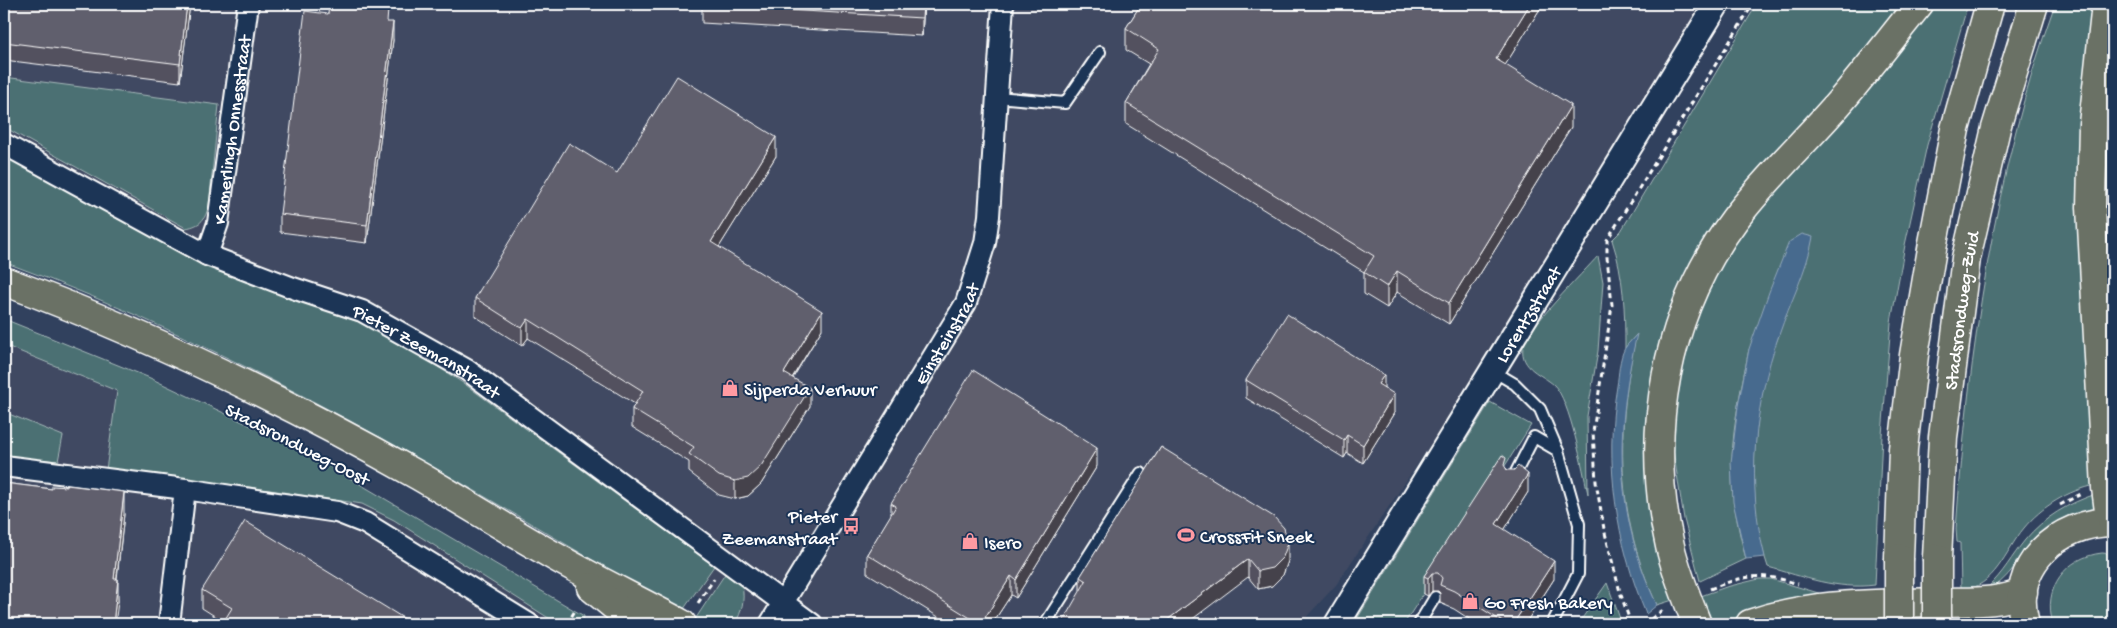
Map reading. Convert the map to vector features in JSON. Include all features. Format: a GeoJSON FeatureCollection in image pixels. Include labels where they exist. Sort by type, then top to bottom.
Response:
{"type":"FeatureCollection","features":[{"type":"Feature","properties":{"kind":"main road"},"geometry":{"type":"LineString","coordinates":[[1696,624],[1670,545],[1659,465],[1659,426],[1663,388],[1680,322],[1694,286],[1734,220],[1758,190],[1838,104],[1918,4]]}},
{"type":"Feature","properties":{"kind":"main road","name":"Stadsrondweg-Zuid"},"geometry":{"type":"LineString","coordinates":[[1899,624],[1899,558],[1903,449],[1914,355],[1929,262],[1955,129],[1990,4]]}},
{"type":"Feature","properties":{"kind":"main road","name":"Stadsrondweg-Zuid"},"geometry":{"type":"LineString","coordinates":[[1937,624],[1937,558],[1943,436],[1966,258],[1996,128],[2034,4]]}},
{"type":"Feature","properties":{"kind":"main road"},"geometry":{"type":"LineString","coordinates":[[2024,624],[2022,615],[2023,592],[2030,568],[2037,557],[2054,539],[2076,527],[2113,522],[2109,511],[2106,488],[2091,207],[2094,124],[2106,4]]}},
{"type":"Feature","properties":{"kind":"main road","name":"Stadsrondweg-Oost"},"geometry":{"type":"LineString","coordinates":[[4,281],[54,300],[163,347],[268,397],[419,477],[555,557],[688,616]]}},
{"type":"Feature","properties":{"kind":"main road","name":"Stadsrondweg-Oost"},"geometry":{"type":"LineString","coordinates":[[555,557],[636,624]]}},
{"type":"Feature","properties":{"kind":"main road"},"geometry":{"type":"LineString","coordinates":[[1750,624],[1794,610],[1828,606],[1962,601],[2013,597],[2023,592]]}},
{"type":"Feature","properties":{"kind":"street","name":"Kamerlingh Onnesstraat"},"geometry":{"type":"LineString","coordinates":[[207,255],[218,223],[248,4]]}},
{"type":"Feature","properties":{"kind":"street","name":"Einsteinstraat"},"geometry":{"type":"LineString","coordinates":[[770,624],[966,303],[985,243],[1003,4]]}},
{"type":"Feature","properties":{"kind":"street","name":"Lorentzstraat"},"geometry":{"type":"LineString","coordinates":[[1337,624],[1717,4]]}},
{"type":"Feature","properties":{"kind":"street","name":"Pieter Zeemanstraat"},"geometry":{"type":"LineString","coordinates":[[4,144],[207,255],[293,288],[362,311],[467,370],[726,560],[782,604],[812,624]]}},
{"type":"Feature","properties":{"kind":"street"},"geometry":{"type":"LineString","coordinates":[[4,466],[185,489],[337,512],[365,522],[529,624]]}},
{"type":"Feature","properties":{"kind":"street"},"geometry":{"type":"LineString","coordinates":[[169,624],[185,489]]}},
{"type":"Feature","properties":{"kind":"lane"},"geometry":{"type":"LineString","coordinates":[[996,97],[1065,103],[1100,52]]}},
{"type":"Feature","properties":{"kind":"lane"},"geometry":{"type":"LineString","coordinates":[[1493,371],[1515,384],[1540,408],[1558,451],[1579,524],[1578,574],[1552,624]]}},
{"type":"Feature","properties":{"kind":"lane"},"geometry":{"type":"LineString","coordinates":[[1511,482],[1534,437],[1558,451]]}},
{"type":"Feature","properties":{"kind":"lane"},"geometry":{"type":"LineString","coordinates":[[1045,624],[1141,473]]}},
{"type":"Feature","properties":{"kind":"lane"},"geometry":{"type":"LineString","coordinates":[[1422,624],[1420,622],[1435,597]]}},
{"type":"Feature","properties":{"kind":"path"},"geometry":{"type":"LineString","coordinates":[[1631,624],[1620,592],[1604,529],[1596,482],[1593,432],[1612,305],[1607,240],[1753,4]]}},
{"type":"Feature","properties":{"kind":"path"},"geometry":{"type":"LineString","coordinates":[[688,616],[726,560]]}},
{"type":"Feature","properties":{"kind":"path"},"geometry":{"type":"LineString","coordinates":[[567,624],[579,604]]}},
{"type":"Feature","properties":{"kind":"shaded area"},"geometry":{"type":"Polygon","coordinates":[[[4,4],[1703,4],[1481,370],[1336,585],[1300,624],[740,624],[296,332],[4,215],[4,4]]]}},
{"type":"Feature","properties":{"kind":"shaded area"},"geometry":{"type":"Polygon","coordinates":[[[1802,234],[1813,237],[1810,250],[1770,362],[1759,417],[1754,473],[1759,529],[1765,557],[1746,559],[1733,502],[1731,462],[1738,406],[1749,349],[1769,292],[1789,242],[1802,234]]]}},
{"type":"Feature","properties":{"kind":"shaded area"},"geometry":{"type":"Polygon","coordinates":[[[1637,334],[1625,404],[1622,438],[1623,471],[1626,504],[1633,537],[1643,571],[1657,605],[1646,614],[1627,559],[1620,531],[1615,502],[1612,444],[1613,415],[1620,362],[1625,348],[1637,334]]]}},
{"type":"Feature","properties":{"kind":"shaded area"},"geometry":{"type":"Polygon","coordinates":[[[4,339],[386,504],[578,624],[4,624],[4,339]]]}},
{"type":"Feature","properties":{"kind":"green space"},"geometry":{"type":"Polygon","coordinates":[[[1757,4],[1908,4],[1667,333],[1673,600],[1657,605],[1643,571],[1633,538],[1627,505],[1623,472],[1623,439],[1629,371],[1636,335],[1625,348],[1623,294],[1612,240],[1621,231],[1757,4]]]}},
{"type":"Feature","properties":{"kind":"green space"},"geometry":{"type":"Polygon","coordinates":[[[1929,4],[1968,4],[1927,145],[1905,245],[1891,322],[1882,435],[1875,585],[1847,586],[1834,584],[1768,567],[1757,523],[1754,454],[1764,380],[1779,335],[1749,349],[1736,418],[1732,484],[1746,559],[1700,581],[1684,519],[1673,449],[1675,410],[1680,374],[1702,300],[1735,240],[1929,4]]]}},
{"type":"Feature","properties":{"kind":"green space"},"geometry":{"type":"Polygon","coordinates":[[[2055,4],[2097,4],[2095,485],[2075,491],[2047,506],[2024,528],[1991,576],[1973,588],[1961,590],[1960,543],[1957,542],[1956,529],[1968,396],[1977,329],[2000,197],[2034,68],[2055,4]]]}},
{"type":"Feature","properties":{"kind":"green space"},"geometry":{"type":"Polygon","coordinates":[[[2113,33],[2113,458],[2105,299],[2103,192],[2104,139],[2113,33]]]}},
{"type":"Feature","properties":{"kind":"green space"},"geometry":{"type":"Polygon","coordinates":[[[4,77],[219,105],[209,205],[202,221],[186,228],[4,127],[4,77]]]}},
{"type":"Feature","properties":{"kind":"green space"},"geometry":{"type":"Polygon","coordinates":[[[4,152],[200,264],[370,326],[412,350],[466,385],[714,566],[681,613],[351,421],[180,335],[93,297],[4,262],[4,152]]]}},
{"type":"Feature","properties":{"kind":"green space"},"geometry":{"type":"Polygon","coordinates":[[[1598,256],[1603,282],[1598,351],[1587,416],[1588,494],[1575,437],[1560,393],[1554,385],[1528,366],[1523,354],[1523,347],[1526,339],[1544,315],[1598,256]]]}},
{"type":"Feature","properties":{"kind":"green space"},"geometry":{"type":"Polygon","coordinates":[[[4,319],[150,378],[302,450],[584,616],[583,624],[558,624],[394,520],[362,504],[243,486],[106,470],[117,391],[4,345],[4,319]]]}},
{"type":"Feature","properties":{"kind":"green space"},"geometry":{"type":"Polygon","coordinates":[[[1490,402],[1531,425],[1404,624],[1354,624],[1490,402]]]}},
{"type":"Feature","properties":{"kind":"green space"},"geometry":{"type":"Polygon","coordinates":[[[4,412],[63,436],[58,461],[4,456],[4,412]]]}},
{"type":"Feature","properties":{"kind":"green space"},"geometry":{"type":"Polygon","coordinates":[[[2096,494],[2096,511],[2068,518],[2052,525],[2043,532],[2000,582],[1991,589],[1987,588],[2040,524],[2067,506],[2096,494]]]}},
{"type":"Feature","properties":{"kind":"green space"},"geometry":{"type":"Polygon","coordinates":[[[2102,553],[2113,554],[2113,624],[2053,624],[2050,611],[2051,598],[2060,576],[2078,561],[2102,553]]]}},
{"type":"Feature","properties":{"kind":"green space"},"geometry":{"type":"Polygon","coordinates":[[[725,574],[742,585],[742,605],[735,624],[700,624],[694,621],[725,574]]]}},
{"type":"Feature","properties":{"kind":"green space"},"geometry":{"type":"Polygon","coordinates":[[[1759,579],[1771,579],[1832,597],[1770,610],[1734,624],[1711,624],[1698,597],[1726,587],[1759,579]]]}},
{"type":"Feature","properties":{"kind":"green space"},"geometry":{"type":"Polygon","coordinates":[[[1607,583],[1622,624],[1578,624],[1607,583]]]}},
{"type":"Feature","properties":{"kind":"building"},"geometry":{"type":"Polygon","coordinates":[[[4,4],[187,4],[180,64],[4,42],[4,4]]]}},
{"type":"Feature","properties":{"kind":"building"},"geometry":{"type":"Polygon","coordinates":[[[329,4],[388,10],[387,22],[393,22],[367,225],[280,214],[305,11],[328,14],[329,4]]]}},
{"type":"Feature","properties":{"kind":"building"},"geometry":{"type":"Polygon","coordinates":[[[702,4],[923,4],[922,18],[702,4]]]}},
{"type":"Feature","properties":{"kind":"building"},"geometry":{"type":"Polygon","coordinates":[[[1141,4],[1530,4],[1496,59],[1571,105],[1449,303],[1397,271],[1387,287],[1364,272],[1374,256],[1126,103],[1159,49],[1126,28],[1141,4]]]}},
{"type":"Feature","properties":{"kind":"building"},"geometry":{"type":"Polygon","coordinates":[[[677,76],[776,137],[711,242],[822,311],[784,373],[810,388],[761,466],[748,478],[735,481],[719,476],[689,454],[694,447],[632,409],[643,391],[528,319],[522,328],[475,298],[569,143],[617,173],[677,76]]]}},
{"type":"Feature","properties":{"kind":"building"},"geometry":{"type":"Polygon","coordinates":[[[1287,314],[1384,375],[1378,384],[1394,394],[1363,445],[1347,435],[1344,440],[1246,380],[1287,314]]]}},
{"type":"Feature","properties":{"kind":"building"},"geometry":{"type":"Polygon","coordinates":[[[973,370],[1097,448],[1016,580],[1011,576],[981,624],[867,554],[896,506],[891,503],[973,370]]]}},
{"type":"Feature","properties":{"kind":"building"},"geometry":{"type":"Polygon","coordinates":[[[1161,447],[1274,517],[1284,528],[1288,543],[1283,557],[1272,568],[1258,571],[1248,559],[1162,624],[1063,624],[1086,581],[1080,577],[1161,447]]]}},
{"type":"Feature","properties":{"kind":"building"},"geometry":{"type":"Polygon","coordinates":[[[1502,455],[1506,458],[1504,465],[1507,470],[1514,470],[1518,466],[1528,474],[1496,524],[1554,561],[1513,624],[1506,624],[1454,591],[1440,585],[1442,578],[1438,573],[1432,573],[1428,578],[1424,576],[1502,455]]]}},
{"type":"Feature","properties":{"kind":"building"},"geometry":{"type":"Polygon","coordinates":[[[4,483],[52,489],[52,486],[67,487],[67,485],[124,492],[114,579],[118,579],[113,624],[6,624],[9,598],[4,598],[4,483]]]}},
{"type":"Feature","properties":{"kind":"building"},"geometry":{"type":"Polygon","coordinates":[[[245,521],[413,624],[222,624],[232,608],[202,590],[245,521]]]}},
{"type":"Feature","properties":{"kind":"place","name":"Sijperda Verhuur"},"geometry":{"type":"Point","coordinates":[730,388]}},
{"type":"Feature","properties":{"kind":"place","name":"Pieter Zeemanstraat"},"geometry":{"type":"Point","coordinates":[851,526]}},
{"type":"Feature","properties":{"kind":"place","name":"CrossFit Sneek"},"geometry":{"type":"Point","coordinates":[1186,535]}},
{"type":"Feature","properties":{"kind":"place","name":"Isero"},"geometry":{"type":"Point","coordinates":[970,541]}},
{"type":"Feature","properties":{"kind":"place","name":"Go Fresh Bakery"},"geometry":{"type":"Point","coordinates":[1470,601]}}]}
